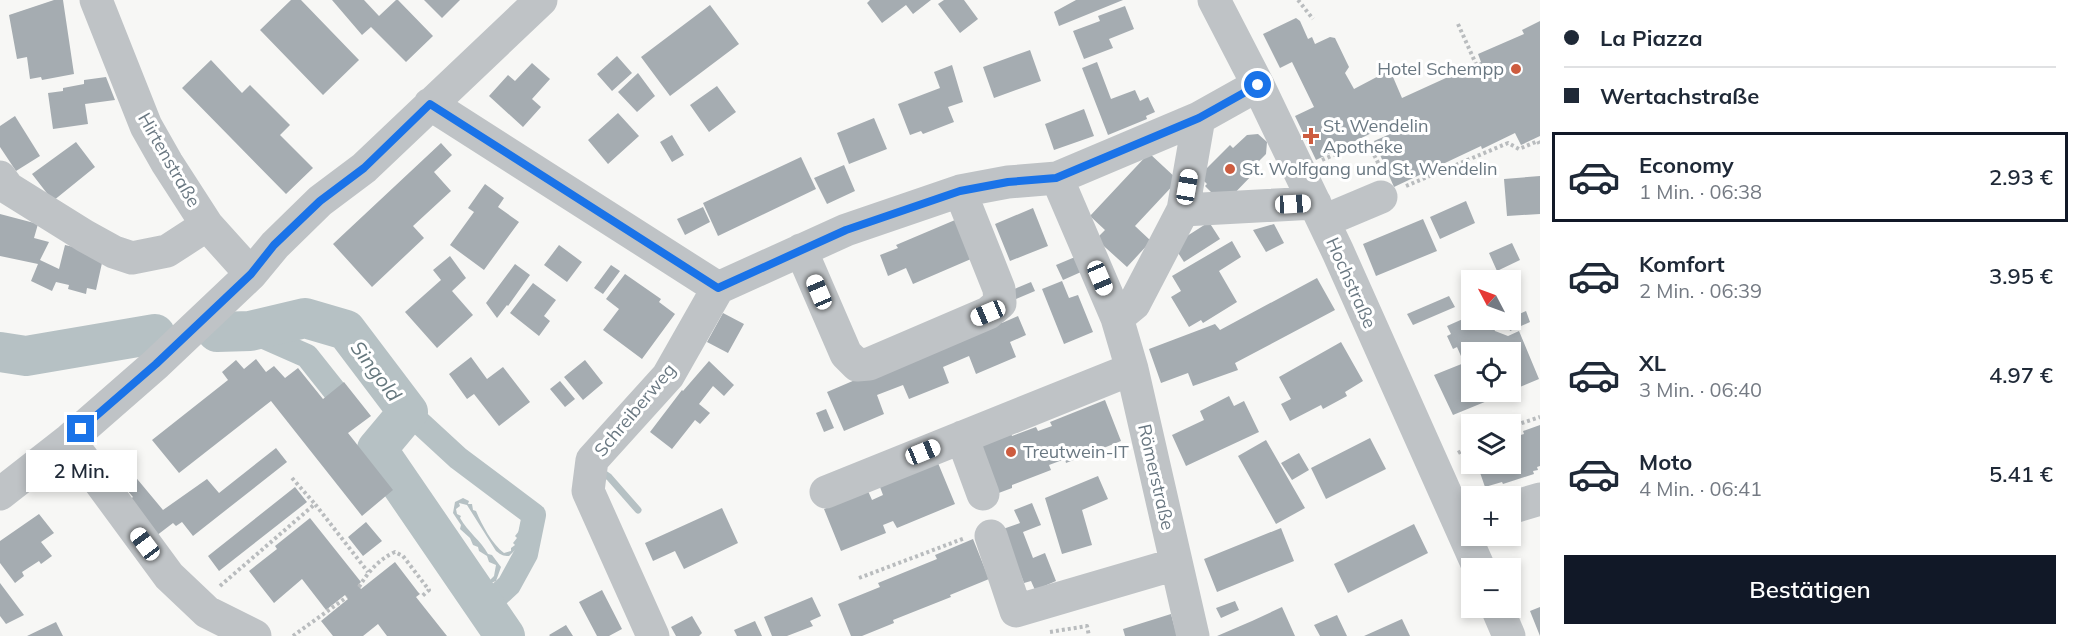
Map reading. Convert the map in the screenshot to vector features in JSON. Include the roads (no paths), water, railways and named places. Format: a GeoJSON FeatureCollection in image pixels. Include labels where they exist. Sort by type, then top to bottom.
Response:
{"type":"FeatureCollection","features":[{"type":"Feature","properties":{"kind":"street","name":"Hirtenstraße"},"geometry":{"type":"LineString","coordinates":[[96,0],[146,126],[207,225],[251,274]]}},
{"type":"Feature","properties":{"kind":"street"},"geometry":{"type":"LineString","coordinates":[[0,494],[69,440],[156,364],[251,274],[274,245],[320,201],[364,168],[541,0]]}},
{"type":"Feature","properties":{"kind":"street","name":"Hochstraße"},"geometry":{"type":"LineString","coordinates":[[1215,0],[1300,170],[1461,514]]}},
{"type":"Feature","properties":{"kind":"street"},"geometry":{"type":"LineString","coordinates":[[430,104],[718,288],[846,230],[960,191],[1008,182],[1056,178],[1199,118],[1258,85]]}},
{"type":"Feature","properties":{"kind":"street"},"geometry":{"type":"LineString","coordinates":[[1117,318],[1134,304],[1183,210],[1199,118]]}},
{"type":"Feature","properties":{"kind":"street"},"geometry":{"type":"LineString","coordinates":[[0,177],[8,188],[85,236],[114,252],[132,258],[167,250],[207,225]]}},
{"type":"Feature","properties":{"kind":"street","name":"Römerstraße"},"geometry":{"type":"LineString","coordinates":[[1056,178],[1117,318],[1132,369],[1193,636]]}},
{"type":"Feature","properties":{"kind":"street"},"geometry":{"type":"LineString","coordinates":[[801,250],[846,354],[857,365],[869,364],[988,313],[1000,303],[999,289],[960,191]]}},
{"type":"Feature","properties":{"kind":"street"},"geometry":{"type":"LineString","coordinates":[[1183,210],[1319,212],[1386,195]]}},
{"type":"Feature","properties":{"kind":"street","name":"Schreiberweg"},"geometry":{"type":"LineString","coordinates":[[653,636],[588,491],[592,460],[668,375],[718,288]]}},
{"type":"Feature","properties":{"kind":"street"},"geometry":{"type":"LineString","coordinates":[[826,492],[1132,369]]}},
{"type":"Feature","properties":{"kind":"street"},"geometry":{"type":"LineString","coordinates":[[962,437],[982,494]]}},
{"type":"Feature","properties":{"kind":"street"},"geometry":{"type":"LineString","coordinates":[[69,440],[159,563],[198,605],[207,612],[255,636]]}},
{"type":"Feature","properties":{"kind":"street"},"geometry":{"type":"LineString","coordinates":[[1521,505],[1540,499]]}},
{"type":"Feature","properties":{"kind":"street"},"geometry":{"type":"LineString","coordinates":[[992,536],[1017,611],[1176,564]]}},
{"type":"Feature","properties":{"kind":"street"},"geometry":{"type":"LineString","coordinates":[[1501,618],[1509,636]]}},
{"type":"Feature","properties":{"kind":"waterway","name":"Singold"},"geometry":{"type":"LineString","coordinates":[[217,332],[250,331],[305,318],[346,330],[408,412],[377,449],[505,636]]}},
{"type":"Feature","properties":{"kind":"waterway"},"geometry":{"type":"LineString","coordinates":[[250,331],[307,356],[334,390]]}},
{"type":"Feature","properties":{"kind":"waterway","name":"Singold"},"geometry":{"type":"LineString","coordinates":[[0,352],[26,356],[155,334]]}},
{"type":"Feature","properties":{"kind":"waterway"},"geometry":{"type":"LineString","coordinates":[[408,412],[458,458],[534,515],[526,554],[509,585],[485,607]]}},
{"type":"Feature","properties":{"kind":"waterway"},"geometry":{"type":"LineString","coordinates":[[603,473],[638,510]]}},
{"type":"Feature","properties":{"kind":"place","name":"Hotel Schempp"},"geometry":{"type":"Point","coordinates":[1516,69]}},
{"type":"Feature","properties":{"kind":"place","name":"St. Wendelin Apotheke"},"geometry":{"type":"Point","coordinates":[1311,136]}},
{"type":"Feature","properties":{"kind":"place","name":"St. Wolfgang und St. Wendelin"},"geometry":{"type":"Point","coordinates":[1230,169]}},
{"type":"Feature","properties":{"kind":"place","name":"Treutwein-IT"},"geometry":{"type":"Point","coordinates":[1011,452]}}]}
